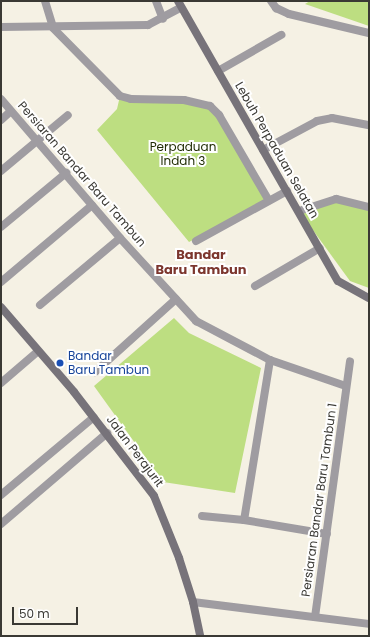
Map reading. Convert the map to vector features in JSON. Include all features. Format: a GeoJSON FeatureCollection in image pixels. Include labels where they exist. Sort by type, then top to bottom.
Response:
{"type":"FeatureCollection","features":[{"type":"Feature","properties":{"kind":"street"},"geometry":{"type":"LineString","coordinates":[[44,1],[53,28],[120,96],[131,99],[184,100],[210,106],[219,115],[269,201]]}},
{"type":"Feature","properties":{"kind":"street"},"geometry":{"type":"LineString","coordinates":[[156,1],[163,19]]}},
{"type":"Feature","properties":{"kind":"street"},"geometry":{"type":"LineString","coordinates":[[271,1],[283,11],[369,33]]}},
{"type":"Feature","properties":{"kind":"street"},"geometry":{"type":"LineString","coordinates":[[1,27],[53,28],[126,27],[148,25],[163,19],[179,4]]}},
{"type":"Feature","properties":{"kind":"street","name":"Lebuh Perpaduan Selatan"},"geometry":{"type":"LineString","coordinates":[[179,4],[338,281],[369,298]]}},
{"type":"Feature","properties":{"kind":"street"},"geometry":{"type":"LineString","coordinates":[[218,71],[281,35]]}},
{"type":"Feature","properties":{"kind":"street","name":"Persiaran Bandar Baru Tambun"},"geometry":{"type":"LineString","coordinates":[[1,99],[35,140],[66,173],[120,238],[196,321],[270,360],[346,386]]}},
{"type":"Feature","properties":{"kind":"street"},"geometry":{"type":"LineString","coordinates":[[1,120],[11,111]]}},
{"type":"Feature","properties":{"kind":"street"},"geometry":{"type":"LineString","coordinates":[[1,171],[35,140],[68,115]]}},
{"type":"Feature","properties":{"kind":"street"},"geometry":{"type":"LineString","coordinates":[[263,150],[317,121],[332,118],[369,125]]}},
{"type":"Feature","properties":{"kind":"street"},"geometry":{"type":"LineString","coordinates":[[1,227],[66,173]]}},
{"type":"Feature","properties":{"kind":"street"},"geometry":{"type":"LineString","coordinates":[[196,241],[287,191]]}},
{"type":"Feature","properties":{"kind":"street"},"geometry":{"type":"LineString","coordinates":[[299,211],[336,199],[369,207]]}},
{"type":"Feature","properties":{"kind":"street"},"geometry":{"type":"LineString","coordinates":[[1,282],[92,205]]}},
{"type":"Feature","properties":{"kind":"street"},"geometry":{"type":"LineString","coordinates":[[40,305],[120,238]]}},
{"type":"Feature","properties":{"kind":"street"},"geometry":{"type":"LineString","coordinates":[[255,286],[320,248]]}},
{"type":"Feature","properties":{"kind":"street"},"geometry":{"type":"LineString","coordinates":[[95,372],[176,299]]}},
{"type":"Feature","properties":{"kind":"street","name":"Jalan Perajurit"},"geometry":{"type":"LineString","coordinates":[[1,307],[37,352],[107,433],[154,496],[179,558],[193,602],[200,636]]}},
{"type":"Feature","properties":{"kind":"street"},"geometry":{"type":"LineString","coordinates":[[1,383],[37,352]]}},
{"type":"Feature","properties":{"kind":"street"},"geometry":{"type":"LineString","coordinates":[[244,520],[270,360]]}},
{"type":"Feature","properties":{"kind":"street","name":"Persiaran Bandar Baru Tambun 1"},"geometry":{"type":"LineString","coordinates":[[315,617],[350,361]]}},
{"type":"Feature","properties":{"kind":"street"},"geometry":{"type":"LineString","coordinates":[[1,495],[94,417]]}},
{"type":"Feature","properties":{"kind":"street"},"geometry":{"type":"LineString","coordinates":[[2,521],[107,433]]}},
{"type":"Feature","properties":{"kind":"street"},"geometry":{"type":"LineString","coordinates":[[202,516],[244,520],[327,534]]}},
{"type":"Feature","properties":{"kind":"street"},"geometry":{"type":"LineString","coordinates":[[193,602],[369,624]]}},
{"type":"Feature","properties":{"kind":"green space"},"geometry":{"type":"Polygon","coordinates":[[[310,1],[369,1],[369,26],[305,4],[310,1]]]}},
{"type":"Feature","properties":{"kind":"green space","name":"Perpaduan Indah 3"},"geometry":{"type":"Polygon","coordinates":[[[120,96],[210,106],[269,201],[189,242],[97,130],[117,109],[120,96]]]}},
{"type":"Feature","properties":{"kind":"green space"},"geometry":{"type":"Polygon","coordinates":[[[336,199],[369,207],[369,288],[350,281],[299,211],[336,199]]]}},
{"type":"Feature","properties":{"kind":"green space"},"geometry":{"type":"Polygon","coordinates":[[[174,318],[189,333],[261,368],[235,493],[163,482],[94,386],[174,318]]]}},
{"type":"Feature","properties":{"kind":"place","name":"Bandar Baru Tambun"},"geometry":{"type":"Point","coordinates":[60,363]}},
{"type":"Feature","properties":{"kind":"district","name":"Bandar Baru Tambun"},"geometry":{"type":"Point","coordinates":[201,264]}}]}
